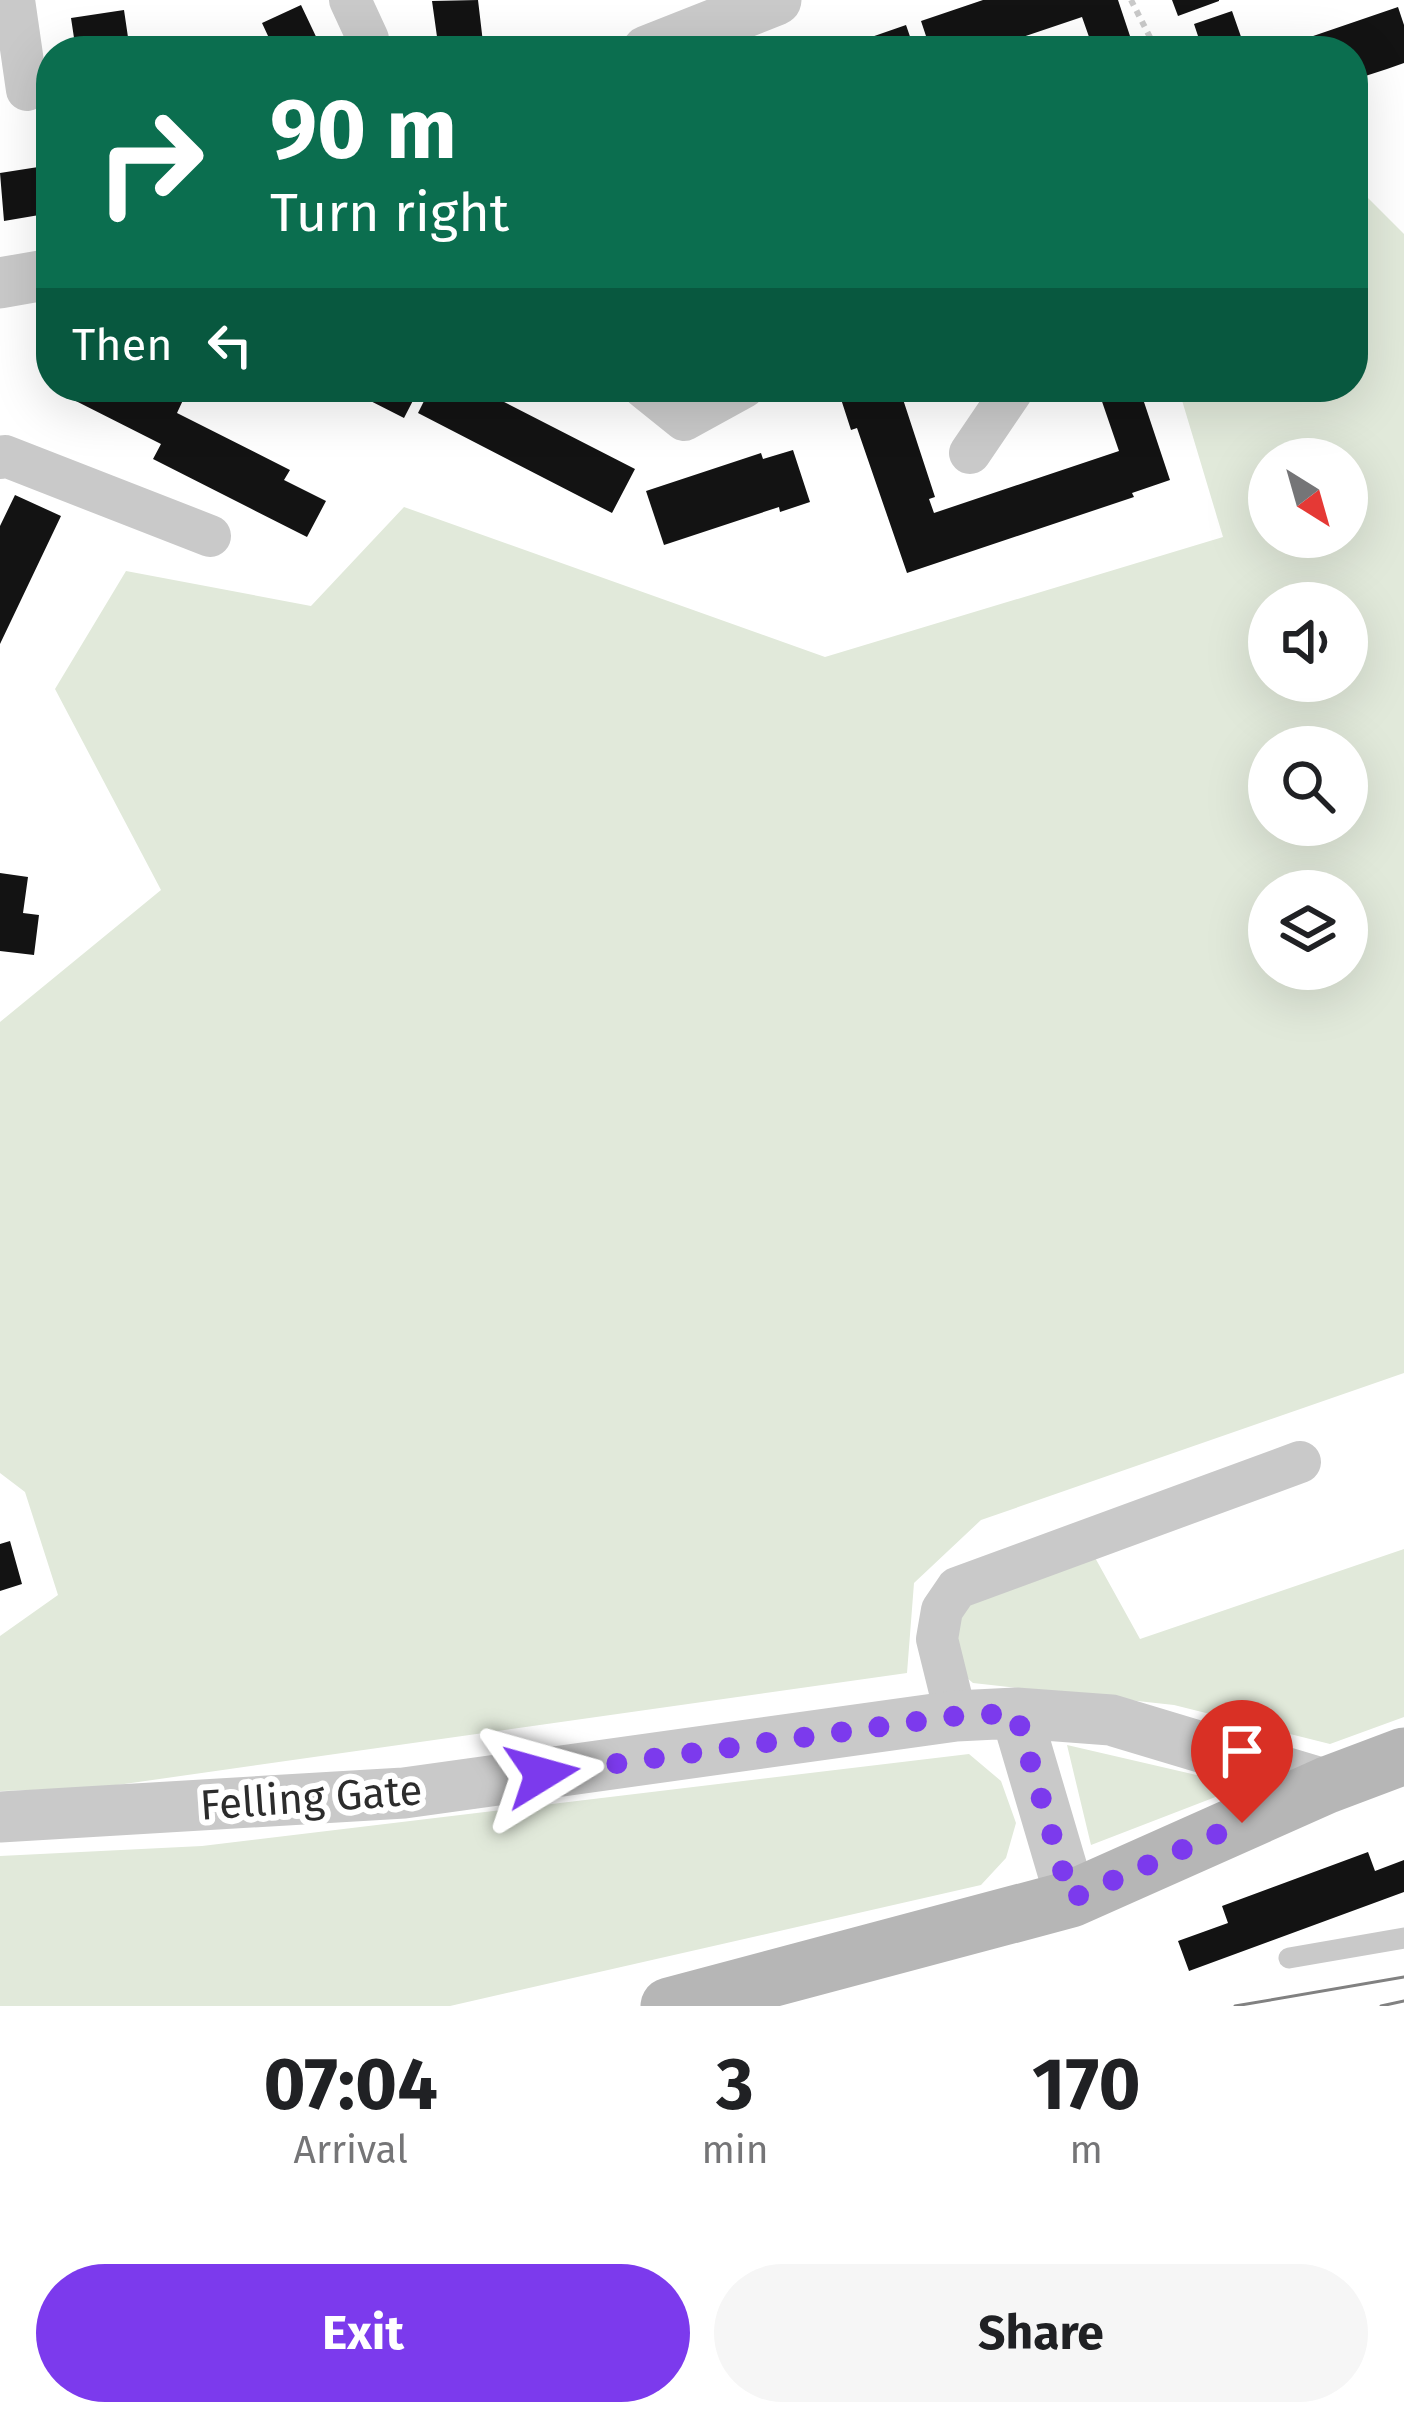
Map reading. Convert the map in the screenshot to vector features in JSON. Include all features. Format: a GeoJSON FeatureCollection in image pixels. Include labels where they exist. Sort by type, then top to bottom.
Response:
{"type":"FeatureCollection","features":[{"type":"Feature","properties":{"kind":"main road"},"geometry":{"type":"LineString","coordinates":[[669,2006],[1071,1899],[1327,1785],[1403,1760]]}},
{"type":"Feature","properties":{"kind":"street"},"geometry":{"type":"LineString","coordinates":[[14,0],[26,90]]}},
{"type":"Feature","properties":{"kind":"street"},"geometry":{"type":"LineString","coordinates":[[350,0],[367,36]]}},
{"type":"Feature","properties":{"kind":"street"},"geometry":{"type":"LineString","coordinates":[[708,36],[776,0]]}},
{"type":"Feature","properties":{"kind":"street"},"geometry":{"type":"LineString","coordinates":[[0,284],[36,277]]}},
{"type":"Feature","properties":{"kind":"street"},"geometry":{"type":"LineString","coordinates":[[662,402],[684,420],[717,402]]}},
{"type":"Feature","properties":{"kind":"street"},"geometry":{"type":"LineString","coordinates":[[970,453],[1005,402]]}},
{"type":"Feature","properties":{"kind":"street"},"geometry":{"type":"LineString","coordinates":[[0,458],[5,456],[210,536]]}},
{"type":"Feature","properties":{"kind":"street"},"geometry":{"type":"LineString","coordinates":[[956,1716],[937,1639],[942,1610],[957,1588],[1300,1462]]}},
{"type":"Feature","properties":{"kind":"street"},"geometry":{"type":"LineString","coordinates":[[1016,1713],[1071,1899]]}},
{"type":"Feature","properties":{"kind":"street","name":"Felling Gate"},"geometry":{"type":"LineString","coordinates":[[0,1817],[404,1792],[956,1716],[1016,1713],[1111,1720],[1327,1785]]}},
{"type":"Feature","properties":{"kind":"lane"},"geometry":{"type":"LineString","coordinates":[[1289,1958],[1404,1937]]}},
{"type":"Feature","properties":{"kind":"path"},"geometry":{"type":"LineString","coordinates":[[1131,0],[1149,36]]}},
{"type":"Feature","properties":{"kind":"green space"},"geometry":{"type":"Polygon","coordinates":[[[1368,198],[1404,234],[1404,1373],[981,1520],[914,1583],[907,1673],[96,1788],[0,1791],[0,1636],[58,1595],[25,1492],[0,1473],[0,1022],[161,890],[55,689],[126,571],[311,606],[404,507],[825,657],[1223,537],[1182,402],[1368,402],[1368,198]]]}},
{"type":"Feature","properties":{"kind":"green space"},"geometry":{"type":"Polygon","coordinates":[[[1404,1549],[1404,1717],[1330,1744],[1174,1705],[973,1683],[960,1672],[954,1610],[1093,1554],[1140,1639],[1404,1549]]]}},
{"type":"Feature","properties":{"kind":"green space"},"geometry":{"type":"Polygon","coordinates":[[[1067,1745],[1244,1786],[1091,1845],[1067,1745]]]}},
{"type":"Feature","properties":{"kind":"green space"},"geometry":{"type":"Polygon","coordinates":[[[969,1754],[1001,1781],[1016,1823],[1006,1858],[981,1885],[450,2006],[0,2006],[0,1856],[202,1846],[969,1754]]]}},
{"type":"Feature","properties":{"kind":"building"},"geometry":{"type":"Polygon","coordinates":[[[478,0],[482,36],[437,36],[432,1],[478,0]]]}},
{"type":"Feature","properties":{"kind":"building"},"geometry":{"type":"Polygon","coordinates":[[[983,0],[1118,0],[1130,36],[1089,36],[1082,17],[1026,36],[926,36],[921,21],[983,0]]]}},
{"type":"Feature","properties":{"kind":"building"},"geometry":{"type":"Polygon","coordinates":[[[1172,0],[1219,0],[1219,1],[1178,16],[1172,0]]]}},
{"type":"Feature","properties":{"kind":"building"},"geometry":{"type":"Polygon","coordinates":[[[301,5],[316,36],[268,36],[262,23],[301,5]]]}},
{"type":"Feature","properties":{"kind":"building"},"geometry":{"type":"Polygon","coordinates":[[[1398,7],[1404,25],[1404,63],[1368,75],[1368,36],[1313,36],[1398,7]]]}},
{"type":"Feature","properties":{"kind":"building"},"geometry":{"type":"Polygon","coordinates":[[[124,10],[128,36],[74,36],[71,18],[124,10]]]}},
{"type":"Feature","properties":{"kind":"building"},"geometry":{"type":"Polygon","coordinates":[[[1232,11],[1241,36],[1198,36],[1194,24],[1232,11]]]}},
{"type":"Feature","properties":{"kind":"building"},"geometry":{"type":"Polygon","coordinates":[[[906,25],[910,36],[874,36],[906,25]]]}},
{"type":"Feature","properties":{"kind":"building"},"geometry":{"type":"Polygon","coordinates":[[[36,167],[36,216],[4,221],[0,173],[36,167]]]}},
{"type":"Feature","properties":{"kind":"building"},"geometry":{"type":"Polygon","coordinates":[[[78,402],[182,402],[177,413],[290,470],[284,480],[326,501],[307,537],[153,459],[161,444],[78,402]]]}},
{"type":"Feature","properties":{"kind":"building"},"geometry":{"type":"Polygon","coordinates":[[[373,402],[412,402],[404,418],[373,402]]]}},
{"type":"Feature","properties":{"kind":"building"},"geometry":{"type":"Polygon","coordinates":[[[424,402],[504,402],[635,469],[612,513],[418,413],[424,402]]]}},
{"type":"Feature","properties":{"kind":"building"},"geometry":{"type":"Polygon","coordinates":[[[842,402],[904,402],[935,497],[929,499],[934,513],[1119,451],[1102,402],[1144,402],[1170,480],[1132,493],[1134,497],[907,573],[857,428],[851,430],[842,402]]]}},
{"type":"Feature","properties":{"kind":"building"},"geometry":{"type":"Polygon","coordinates":[[[793,450],[810,502],[780,512],[779,507],[664,545],[646,491],[761,453],[763,459],[793,450]]]}},
{"type":"Feature","properties":{"kind":"building"},"geometry":{"type":"Polygon","coordinates":[[[15,495],[61,516],[0,644],[0,526],[15,495]]]}},
{"type":"Feature","properties":{"kind":"building"},"geometry":{"type":"Polygon","coordinates":[[[0,873],[28,877],[23,913],[39,915],[34,955],[0,951],[0,873]]]}},
{"type":"Feature","properties":{"kind":"building"},"geometry":{"type":"Polygon","coordinates":[[[10,1541],[22,1584],[0,1591],[0,1544],[10,1541]]]}},
{"type":"Feature","properties":{"kind":"building"},"geometry":{"type":"Polygon","coordinates":[[[1368,1852],[1375,1871],[1404,1860],[1404,1892],[1189,1971],[1178,1941],[1228,1923],[1222,1906],[1368,1852]]]}},
{"type":"Feature","properties":{"kind":"tram line"},"geometry":{"type":"LineString","coordinates":[[1235,2006],[1404,1977]]}},
{"type":"Feature","properties":{"kind":"tram line"},"geometry":{"type":"LineString","coordinates":[[1381,2006],[1404,2001]]}},
{"type":"Feature","properties":{"kind":"route"},"geometry":{"type":"LineString","coordinates":[[542,1774],[956,1716],[1016,1713],[1071,1899],[1242,1823]]}}]}
